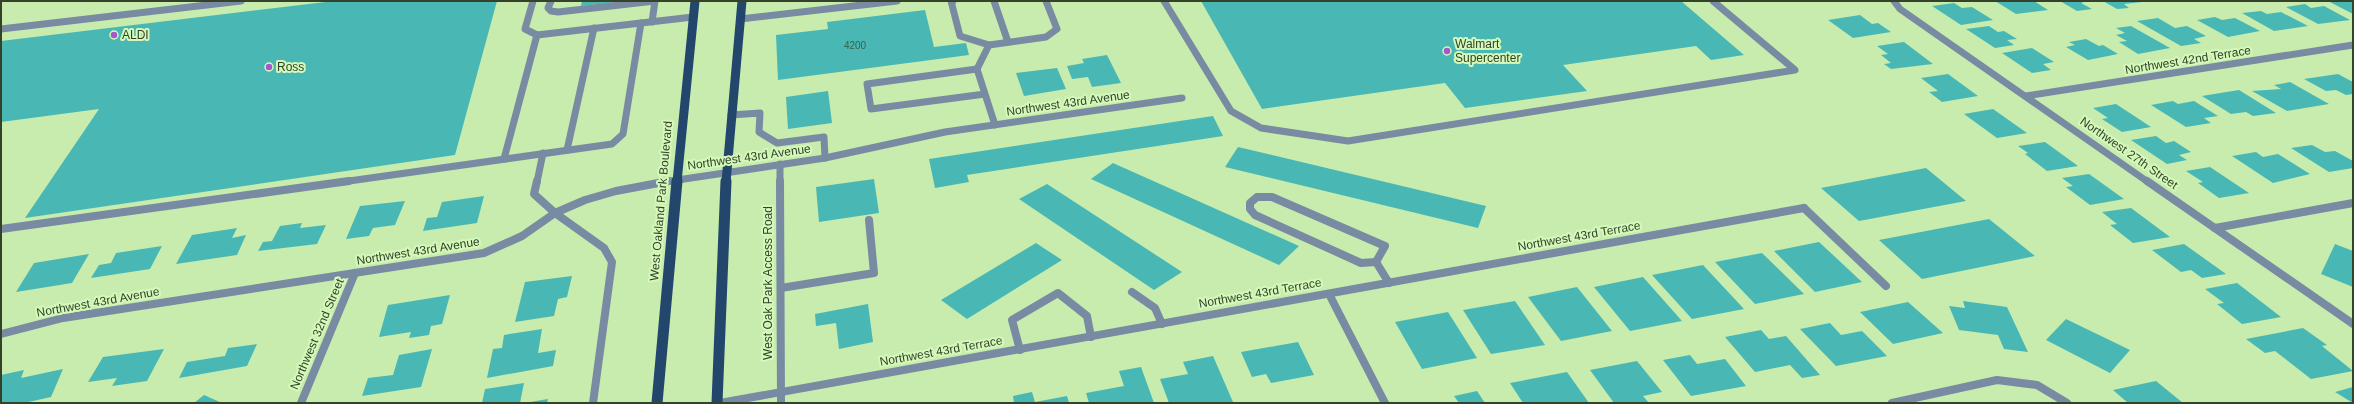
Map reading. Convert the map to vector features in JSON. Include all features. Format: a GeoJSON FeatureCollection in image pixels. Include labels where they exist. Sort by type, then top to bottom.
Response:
{"type":"FeatureCollection","features":[{"type":"Feature","properties":{"kind":"main road","name":"West Oakland Park Boulevard"},"geometry":{"type":"LineString","coordinates":[[657,403],[695,1]]}},
{"type":"Feature","properties":{"kind":"main road"},"geometry":{"type":"LineString","coordinates":[[719,403],[726,172],[742,1]]}},
{"type":"Feature","properties":{"kind":"street"},"geometry":{"type":"LineString","coordinates":[[1,29],[241,1]]}},
{"type":"Feature","properties":{"kind":"street"},"geometry":{"type":"LineString","coordinates":[[533,1],[525,29],[537,35],[693,17]]}},
{"type":"Feature","properties":{"kind":"street"},"geometry":{"type":"LineString","coordinates":[[551,1],[548,8],[551,11],[558,12],[655,1],[652,22]]}},
{"type":"Feature","properties":{"kind":"street"},"geometry":{"type":"LineString","coordinates":[[740,19],[897,1]]}},
{"type":"Feature","properties":{"kind":"street"},"geometry":{"type":"LineString","coordinates":[[952,1],[960,36],[989,45],[1046,38],[1057,29],[1046,1]]}},
{"type":"Feature","properties":{"kind":"street"},"geometry":{"type":"LineString","coordinates":[[994,1],[1008,42]]}},
{"type":"Feature","properties":{"kind":"street"},"geometry":{"type":"LineString","coordinates":[[1164,1],[1231,111],[1261,128],[1348,141],[1795,70],[1713,1]]}},
{"type":"Feature","properties":{"kind":"street","name":"Northwest 27th Street"},"geometry":{"type":"LineString","coordinates":[[1894,1],[1900,9],[2353,324]]}},
{"type":"Feature","properties":{"kind":"street"},"geometry":{"type":"LineString","coordinates":[[1,229],[612,144],[623,134],[641,23]]}},
{"type":"Feature","properties":{"kind":"street"},"geometry":{"type":"LineString","coordinates":[[567,150],[594,28]]}},
{"type":"Feature","properties":{"kind":"street"},"geometry":{"type":"LineString","coordinates":[[504,159],[537,35]]}},
{"type":"Feature","properties":{"kind":"street"},"geometry":{"type":"LineString","coordinates":[[989,45],[977,70],[995,125]]}},
{"type":"Feature","properties":{"kind":"street","name":"Northwest 42nd Terrace"},"geometry":{"type":"LineString","coordinates":[[2026,96],[2353,45]]}},
{"type":"Feature","properties":{"kind":"street"},"geometry":{"type":"LineString","coordinates":[[977,70],[867,84],[871,109],[985,94]]}},
{"type":"Feature","properties":{"kind":"street","name":"Northwest 43rd Avenue"},"geometry":{"type":"LineString","coordinates":[[1,334],[63,318],[484,253],[522,236],[555,213],[586,200],[677,179],[825,158],[945,132],[1182,98]]}},
{"type":"Feature","properties":{"kind":"street"},"geometry":{"type":"LineString","coordinates":[[731,115],[760,113],[759,132],[777,143],[824,137],[825,158]]}},
{"type":"Feature","properties":{"kind":"street"},"geometry":{"type":"LineString","coordinates":[[543,153],[534,194],[555,213],[604,248],[612,262],[608,304],[593,403]]}},
{"type":"Feature","properties":{"kind":"street","name":"West Oak Park Access Road"},"geometry":{"type":"LineString","coordinates":[[780,164],[781,403]]}},
{"type":"Feature","properties":{"kind":"street"},"geometry":{"type":"LineString","coordinates":[[1272,197],[1385,246],[1376,262],[1361,263],[1255,215],[1250,209],[1250,203],[1257,198],[1272,197]]}},
{"type":"Feature","properties":{"kind":"street"},"geometry":{"type":"LineString","coordinates":[[2215,228],[2353,203]]}},
{"type":"Feature","properties":{"kind":"street","name":"Northwest 43rd Terrace"},"geometry":{"type":"LineString","coordinates":[[719,403],[1804,208],[1886,286]]}},
{"type":"Feature","properties":{"kind":"street"},"geometry":{"type":"LineString","coordinates":[[781,288],[874,273],[869,220]]}},
{"type":"Feature","properties":{"kind":"street"},"geometry":{"type":"LineString","coordinates":[[1376,262],[1389,283]]}},
{"type":"Feature","properties":{"kind":"street","name":"Northwest 32nd Street"},"geometry":{"type":"LineString","coordinates":[[301,403],[354,273]]}},
{"type":"Feature","properties":{"kind":"street"},"geometry":{"type":"LineString","coordinates":[[1132,292],[1155,308],[1162,324]]}},
{"type":"Feature","properties":{"kind":"street"},"geometry":{"type":"LineString","coordinates":[[1020,350],[1012,320],[1058,294],[1087,316],[1091,337]]}},
{"type":"Feature","properties":{"kind":"street"},"geometry":{"type":"LineString","coordinates":[[1329,294],[1385,403]]}},
{"type":"Feature","properties":{"kind":"street"},"geometry":{"type":"LineString","coordinates":[[1892,403],[1997,380],[2037,385],[2067,403]]}},
{"type":"Feature","properties":{"kind":"building"},"geometry":{"type":"Polygon","coordinates":[[[334,1],[497,1],[455,155],[25,218],[99,109],[1,122],[1,41],[334,1]]]}},
{"type":"Feature","properties":{"kind":"building"},"geometry":{"type":"Polygon","coordinates":[[[582,1],[618,1],[618,2],[581,6],[582,1]]]}},
{"type":"Feature","properties":{"kind":"building","name":"Walmart Supercenter"},"geometry":{"type":"Polygon","coordinates":[[[1201,1],[1681,1],[1744,55],[1711,60],[1696,46],[1563,65],[1587,91],[1465,108],[1445,83],[1262,109],[1201,1]]]}},
{"type":"Feature","properties":{"kind":"building"},"geometry":{"type":"Polygon","coordinates":[[[1995,1],[2034,1],[2048,10],[2016,14],[1995,1]]]}},
{"type":"Feature","properties":{"kind":"building"},"geometry":{"type":"Polygon","coordinates":[[[2060,1],[2087,1],[2081,3],[2092,9],[2077,11],[2060,1]]]}},
{"type":"Feature","properties":{"kind":"building"},"geometry":{"type":"Polygon","coordinates":[[[2103,1],[2142,2],[2124,4],[2129,8],[2117,9],[2103,1]]]}},
{"type":"Feature","properties":{"kind":"building"},"geometry":{"type":"Polygon","coordinates":[[[2328,1],[2353,1],[2353,14],[2328,1]]]}},
{"type":"Feature","properties":{"kind":"building"},"geometry":{"type":"Polygon","coordinates":[[[1954,3],[1962,8],[1972,7],[1993,20],[1961,25],[1932,6],[1954,3]]]}},
{"type":"Feature","properties":{"kind":"building"},"geometry":{"type":"Polygon","coordinates":[[[2305,4],[2311,8],[2324,6],[2350,20],[2318,24],[2286,7],[2305,4]]]}},
{"type":"Feature","properties":{"kind":"building"},"geometry":{"type":"Polygon","coordinates":[[[925,10],[934,47],[966,43],[969,55],[778,80],[776,35],[828,29],[827,22],[925,10]]]}},
{"type":"Feature","properties":{"kind":"building"},"geometry":{"type":"Polygon","coordinates":[[[2261,11],[2267,14],[2281,12],[2308,26],[2274,31],[2242,13],[2261,11]]]}},
{"type":"Feature","properties":{"kind":"building"},"geometry":{"type":"Polygon","coordinates":[[[1860,15],[1872,24],[1878,23],[1891,32],[1853,38],[1828,20],[1860,15]]]}},
{"type":"Feature","properties":{"kind":"building"},"geometry":{"type":"Polygon","coordinates":[[[2215,17],[2222,20],[2235,18],[2260,31],[2228,37],[2197,20],[2215,17]]]}},
{"type":"Feature","properties":{"kind":"building"},"geometry":{"type":"Polygon","coordinates":[[[2158,18],[2175,28],[2187,26],[2206,36],[2194,39],[2201,43],[2181,46],[2137,21],[2158,18]]]}},
{"type":"Feature","properties":{"kind":"building"},"geometry":{"type":"Polygon","coordinates":[[[1989,26],[1998,32],[2004,31],[2017,39],[2007,40],[2014,45],[1995,48],[1966,29],[1989,26]]]}},
{"type":"Feature","properties":{"kind":"building"},"geometry":{"type":"Polygon","coordinates":[[[2131,26],[2170,48],[2138,54],[2119,42],[2127,41],[2116,35],[2125,33],[2116,28],[2131,26]]]}},
{"type":"Feature","properties":{"kind":"building"},"geometry":{"type":"Polygon","coordinates":[[[2086,39],[2099,46],[2103,45],[2118,54],[2088,60],[2066,47],[2075,45],[2069,42],[2086,39]]]}},
{"type":"Feature","properties":{"kind":"building"},"geometry":{"type":"Polygon","coordinates":[[[1904,42],[1933,64],[1891,69],[1884,64],[1891,63],[1881,55],[1888,54],[1877,46],[1904,42]]]}},
{"type":"Feature","properties":{"kind":"building"},"geometry":{"type":"Polygon","coordinates":[[[2032,48],[2054,62],[2043,64],[2051,70],[2032,73],[2002,53],[2032,48]]]}},
{"type":"Feature","properties":{"kind":"building"},"geometry":{"type":"Polygon","coordinates":[[[1107,55],[1121,83],[1092,87],[1088,77],[1072,79],[1067,66],[1084,63],[1082,59],[1107,55]]]}},
{"type":"Feature","properties":{"kind":"building"},"geometry":{"type":"Polygon","coordinates":[[[1057,68],[1066,89],[1024,96],[1016,73],[1057,68]]]}},
{"type":"Feature","properties":{"kind":"building"},"geometry":{"type":"Polygon","coordinates":[[[1948,74],[1978,96],[1942,102],[1929,92],[1938,91],[1921,78],[1948,74]]]}},
{"type":"Feature","properties":{"kind":"building"},"geometry":{"type":"Polygon","coordinates":[[[2338,74],[2353,82],[2353,94],[2346,95],[2336,90],[2326,91],[2304,79],[2338,74]]]}},
{"type":"Feature","properties":{"kind":"building"},"geometry":{"type":"Polygon","coordinates":[[[2290,82],[2329,104],[2287,111],[2252,91],[2281,89],[2274,85],[2290,82]]]}},
{"type":"Feature","properties":{"kind":"building"},"geometry":{"type":"Polygon","coordinates":[[[2239,90],[2276,113],[2253,116],[2246,112],[2231,114],[2202,96],[2239,90]]]}},
{"type":"Feature","properties":{"kind":"building"},"geometry":{"type":"Polygon","coordinates":[[[828,91],[832,123],[788,129],[786,97],[828,91]]]}},
{"type":"Feature","properties":{"kind":"building"},"geometry":{"type":"Polygon","coordinates":[[[2173,101],[2178,104],[2194,101],[2218,116],[2204,118],[2211,123],[2186,127],[2151,105],[2173,101]]]}},
{"type":"Feature","properties":{"kind":"building"},"geometry":{"type":"Polygon","coordinates":[[[2116,104],[2151,127],[2122,132],[2102,119],[2108,118],[2093,108],[2116,104]]]}},
{"type":"Feature","properties":{"kind":"building"},"geometry":{"type":"Polygon","coordinates":[[[1993,109],[2027,133],[1997,138],[1964,114],[1993,109]]]}},
{"type":"Feature","properties":{"kind":"building"},"geometry":{"type":"Polygon","coordinates":[[[1213,116],[1223,136],[967,175],[969,182],[935,188],[929,159],[1213,116]]]}},
{"type":"Feature","properties":{"kind":"building"},"geometry":{"type":"Polygon","coordinates":[[[2156,136],[2166,143],[2174,141],[2191,152],[2179,155],[2187,160],[2167,164],[2131,140],[2156,136]]]}},
{"type":"Feature","properties":{"kind":"building"},"geometry":{"type":"Polygon","coordinates":[[[2045,142],[2078,166],[2047,171],[2025,154],[2028,153],[2018,146],[2045,142]]]}},
{"type":"Feature","properties":{"kind":"building"},"geometry":{"type":"Polygon","coordinates":[[[2312,145],[2325,152],[2335,151],[2353,161],[2353,168],[2329,172],[2291,148],[2312,145]]]}},
{"type":"Feature","properties":{"kind":"building"},"geometry":{"type":"Polygon","coordinates":[[[1238,147],[1486,206],[1478,228],[1225,167],[1238,147]]]}},
{"type":"Feature","properties":{"kind":"building"},"geometry":{"type":"Polygon","coordinates":[[[2256,152],[2263,157],[2278,154],[2310,174],[2273,183],[2232,156],[2256,152]]]}},
{"type":"Feature","properties":{"kind":"building"},"geometry":{"type":"Polygon","coordinates":[[[1113,163],[1299,246],[1279,265],[1091,179],[1113,163]]]}},
{"type":"Feature","properties":{"kind":"building"},"geometry":{"type":"Polygon","coordinates":[[[2210,167],[2249,193],[2219,198],[2198,183],[2203,182],[2186,171],[2210,167]]]}},
{"type":"Feature","properties":{"kind":"building"},"geometry":{"type":"Polygon","coordinates":[[[1926,168],[1966,201],[1859,221],[1821,188],[1926,168]]]}},
{"type":"Feature","properties":{"kind":"building"},"geometry":{"type":"Polygon","coordinates":[[[2089,174],[2124,199],[2090,205],[2066,187],[2073,186],[2062,178],[2089,174]]]}},
{"type":"Feature","properties":{"kind":"building"},"geometry":{"type":"Polygon","coordinates":[[[874,179],[879,213],[819,222],[816,187],[874,179]]]}},
{"type":"Feature","properties":{"kind":"building"},"geometry":{"type":"Polygon","coordinates":[[[1047,184],[1182,272],[1154,290],[1019,199],[1047,184]]]}},
{"type":"Feature","properties":{"kind":"building"},"geometry":{"type":"Polygon","coordinates":[[[484,196],[477,223],[423,231],[427,218],[437,217],[442,202],[484,196]]]}},
{"type":"Feature","properties":{"kind":"building"},"geometry":{"type":"Polygon","coordinates":[[[405,201],[395,225],[373,228],[369,236],[346,239],[360,206],[405,201]]]}},
{"type":"Feature","properties":{"kind":"building"},"geometry":{"type":"Polygon","coordinates":[[[2131,208],[2170,237],[2133,243],[2110,225],[2117,224],[2102,212],[2131,208]]]}},
{"type":"Feature","properties":{"kind":"building"},"geometry":{"type":"Polygon","coordinates":[[[1989,219],[2035,256],[1922,279],[1879,240],[1989,219]]]}},
{"type":"Feature","properties":{"kind":"building"},"geometry":{"type":"Polygon","coordinates":[[[302,223],[300,228],[326,225],[317,244],[258,251],[263,242],[272,241],[280,226],[302,223]]]}},
{"type":"Feature","properties":{"kind":"building"},"geometry":{"type":"Polygon","coordinates":[[[237,228],[232,238],[246,235],[237,255],[176,264],[192,235],[237,228]]]}},
{"type":"Feature","properties":{"kind":"building"},"geometry":{"type":"Polygon","coordinates":[[[1819,242],[1862,282],[1815,292],[1774,251],[1819,242]]]}},
{"type":"Feature","properties":{"kind":"building"},"geometry":{"type":"Polygon","coordinates":[[[1036,243],[1062,260],[967,319],[941,300],[1036,243]]]}},
{"type":"Feature","properties":{"kind":"building"},"geometry":{"type":"Polygon","coordinates":[[[2184,244],[2226,274],[2202,278],[2191,270],[2181,272],[2152,250],[2184,244]]]}},
{"type":"Feature","properties":{"kind":"building"},"geometry":{"type":"Polygon","coordinates":[[[2335,244],[2353,251],[2353,287],[2321,274],[2335,244]]]}},
{"type":"Feature","properties":{"kind":"building"},"geometry":{"type":"Polygon","coordinates":[[[162,246],[150,269],[91,278],[99,265],[111,263],[116,253],[162,246]]]}},
{"type":"Feature","properties":{"kind":"building"},"geometry":{"type":"Polygon","coordinates":[[[1762,253],[1804,294],[1755,304],[1715,262],[1762,253]]]}},
{"type":"Feature","properties":{"kind":"building"},"geometry":{"type":"Polygon","coordinates":[[[89,254],[72,283],[16,292],[34,263],[89,254]]]}},
{"type":"Feature","properties":{"kind":"building"},"geometry":{"type":"Polygon","coordinates":[[[1703,265],[1744,309],[1692,319],[1652,275],[1703,265]]]}},
{"type":"Feature","properties":{"kind":"building"},"geometry":{"type":"Polygon","coordinates":[[[572,276],[567,297],[558,299],[554,316],[515,322],[525,282],[572,276]]]}},
{"type":"Feature","properties":{"kind":"building"},"geometry":{"type":"Polygon","coordinates":[[[1643,277],[1682,321],[1630,331],[1594,287],[1643,277]]]}},
{"type":"Feature","properties":{"kind":"building"},"geometry":{"type":"Polygon","coordinates":[[[2237,283],[2281,317],[2242,324],[2217,304],[2224,303],[2205,289],[2237,283]]]}},
{"type":"Feature","properties":{"kind":"building"},"geometry":{"type":"Polygon","coordinates":[[[1577,287],[1612,331],[1561,341],[1528,297],[1577,287]]]}},
{"type":"Feature","properties":{"kind":"building"},"geometry":{"type":"Polygon","coordinates":[[[450,295],[442,324],[431,326],[429,335],[409,338],[411,332],[379,337],[388,305],[450,295]]]}},
{"type":"Feature","properties":{"kind":"building"},"geometry":{"type":"Polygon","coordinates":[[[1515,301],[1545,345],[1491,354],[1463,310],[1515,301]]]}},
{"type":"Feature","properties":{"kind":"building"},"geometry":{"type":"Polygon","coordinates":[[[1963,301],[2007,307],[2028,352],[2004,349],[1998,335],[1959,330],[1949,306],[1965,308],[1963,301]]]}},
{"type":"Feature","properties":{"kind":"building"},"geometry":{"type":"Polygon","coordinates":[[[1908,302],[1943,333],[1893,344],[1860,312],[1908,302]]]}},
{"type":"Feature","properties":{"kind":"building"},"geometry":{"type":"Polygon","coordinates":[[[868,304],[873,342],[839,349],[836,323],[816,326],[815,314],[868,304]]]}},
{"type":"Feature","properties":{"kind":"building"},"geometry":{"type":"Polygon","coordinates":[[[1448,312],[1477,358],[1422,369],[1395,322],[1448,312]]]}},
{"type":"Feature","properties":{"kind":"building"},"geometry":{"type":"Polygon","coordinates":[[[2066,319],[2130,350],[2110,373],[2046,340],[2066,319]]]}},
{"type":"Feature","properties":{"kind":"building"},"geometry":{"type":"Polygon","coordinates":[[[1830,323],[1841,335],[1862,331],[1887,356],[1836,366],[1800,329],[1830,323]]]}},
{"type":"Feature","properties":{"kind":"building"},"geometry":{"type":"Polygon","coordinates":[[[2303,328],[2327,345],[2322,346],[2353,371],[2311,379],[2275,351],[2265,353],[2246,339],[2303,328]]]}},
{"type":"Feature","properties":{"kind":"building"},"geometry":{"type":"Polygon","coordinates":[[[542,329],[538,353],[556,350],[553,366],[487,378],[493,349],[502,348],[504,335],[542,329]]]}},
{"type":"Feature","properties":{"kind":"building"},"geometry":{"type":"Polygon","coordinates":[[[1761,330],[1769,339],[1786,336],[1820,375],[1802,378],[1790,365],[1755,372],[1725,337],[1761,330]]]}},
{"type":"Feature","properties":{"kind":"building"},"geometry":{"type":"Polygon","coordinates":[[[1298,342],[1314,375],[1271,383],[1266,374],[1252,377],[1241,352],[1298,342]]]}},
{"type":"Feature","properties":{"kind":"building"},"geometry":{"type":"Polygon","coordinates":[[[257,344],[247,366],[179,378],[187,362],[225,356],[228,348],[257,344]]]}},
{"type":"Feature","properties":{"kind":"building"},"geometry":{"type":"Polygon","coordinates":[[[164,349],[147,381],[112,386],[117,378],[88,382],[103,357],[164,349]]]}},
{"type":"Feature","properties":{"kind":"building"},"geometry":{"type":"Polygon","coordinates":[[[432,349],[421,387],[362,396],[368,378],[393,375],[399,355],[432,349]]]}},
{"type":"Feature","properties":{"kind":"building"},"geometry":{"type":"Polygon","coordinates":[[[1690,355],[1697,364],[1725,359],[1746,386],[1691,396],[1663,360],[1690,355]]]}},
{"type":"Feature","properties":{"kind":"building"},"geometry":{"type":"Polygon","coordinates":[[[1213,356],[1233,402],[1169,403],[1160,379],[1188,374],[1183,362],[1213,356]]]}},
{"type":"Feature","properties":{"kind":"building"},"geometry":{"type":"Polygon","coordinates":[[[1637,361],[1662,392],[1643,396],[1649,403],[1614,403],[1590,370],[1637,361]]]}},
{"type":"Feature","properties":{"kind":"building"},"geometry":{"type":"Polygon","coordinates":[[[1141,367],[1154,403],[1089,403],[1086,393],[1124,386],[1119,371],[1141,367]]]}},
{"type":"Feature","properties":{"kind":"building"},"geometry":{"type":"Polygon","coordinates":[[[63,369],[51,397],[24,403],[1,403],[1,375],[24,370],[21,378],[63,369]]]}},
{"type":"Feature","properties":{"kind":"building"},"geometry":{"type":"Polygon","coordinates":[[[1567,372],[1589,403],[1523,403],[1510,383],[1567,372]]]}},
{"type":"Feature","properties":{"kind":"building"},"geometry":{"type":"Polygon","coordinates":[[[2156,381],[2183,403],[2128,403],[2113,390],[2156,381]]]}},
{"type":"Feature","properties":{"kind":"building"},"geometry":{"type":"Polygon","coordinates":[[[524,383],[520,403],[482,403],[485,389],[524,383]]]}},
{"type":"Feature","properties":{"kind":"building"},"geometry":{"type":"Polygon","coordinates":[[[2353,387],[2353,403],[2335,392],[2353,387]]]}},
{"type":"Feature","properties":{"kind":"building"},"geometry":{"type":"Polygon","coordinates":[[[1477,391],[1485,403],[1459,403],[1454,396],[1477,391]]]}},
{"type":"Feature","properties":{"kind":"building"},"geometry":{"type":"Polygon","coordinates":[[[1032,392],[1035,402],[1067,396],[1069,403],[1014,403],[1013,396],[1032,392]]]}},
{"type":"Feature","properties":{"kind":"building"},"geometry":{"type":"Polygon","coordinates":[[[204,395],[222,403],[194,403],[204,395]]]}},
{"type":"Feature","properties":{"kind":"building"},"geometry":{"type":"Polygon","coordinates":[[[548,399],[547,403],[530,403],[530,402],[548,399]]]}},
{"type":"Feature","properties":{"kind":"place","name":"ALDI"},"geometry":{"type":"Point","coordinates":[114,35]}},
{"type":"Feature","properties":{"kind":"place","name":"Walmart Supercenter"},"geometry":{"type":"Point","coordinates":[1447,51]}},
{"type":"Feature","properties":{"kind":"place","name":"Ross"},"geometry":{"type":"Point","coordinates":[269,67]}}]}
